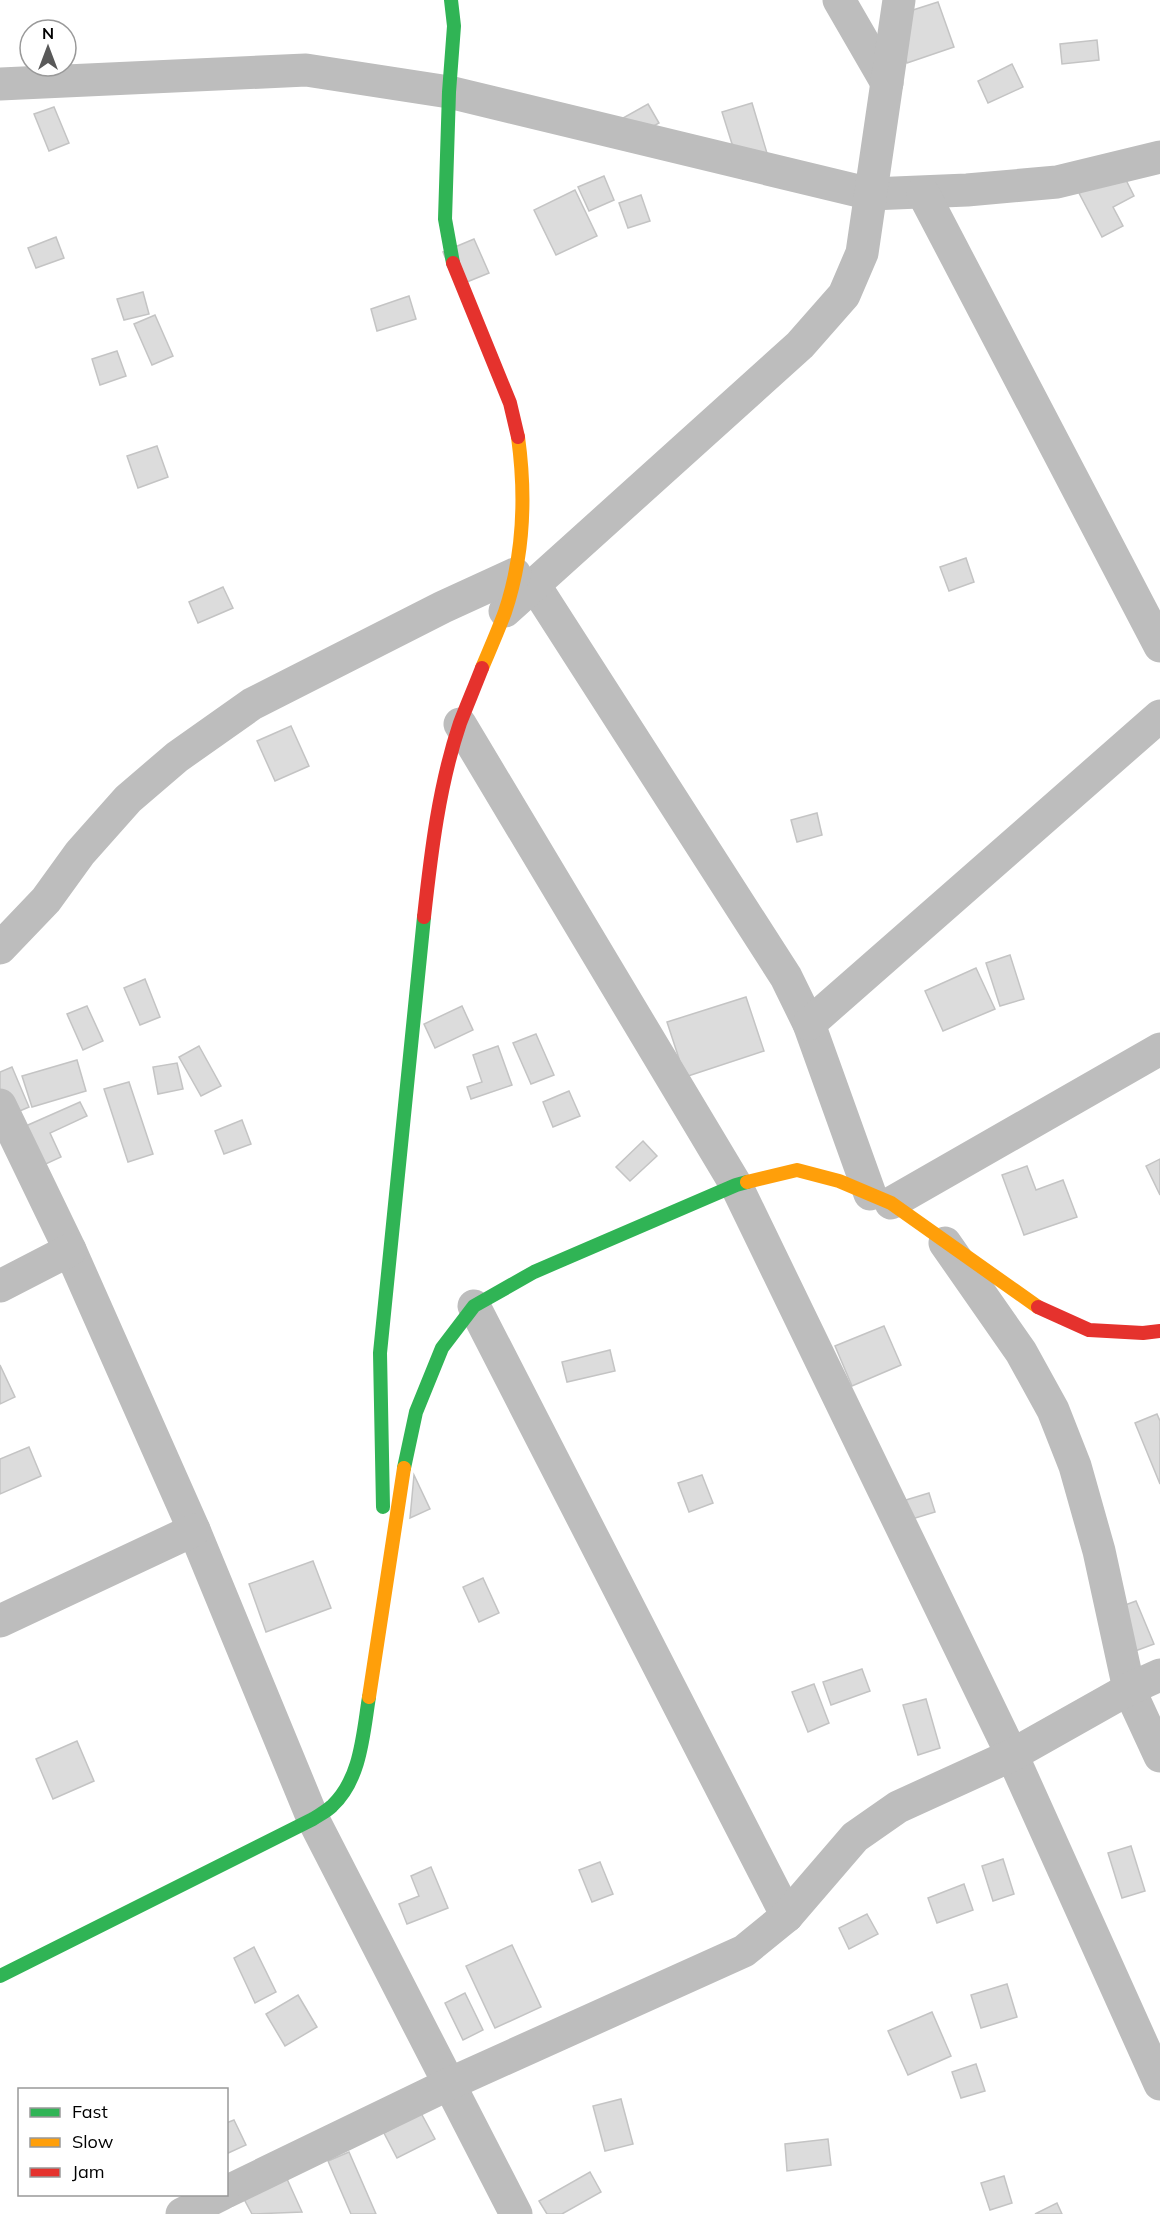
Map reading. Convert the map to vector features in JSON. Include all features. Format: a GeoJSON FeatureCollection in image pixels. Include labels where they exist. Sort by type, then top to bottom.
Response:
{"type":"FeatureCollection","features":[{"type":"Feature","properties":{"kind":"street"},"geometry":{"type":"LineString","coordinates":[[451,0],[454,26],[448,92],[445,219],[454,266],[510,403],[518,439],[523,491],[521,540],[525,580],[786,977],[809,1024],[880,1198]]}},
{"type":"Feature","properties":{"kind":"street"},"geometry":{"type":"LineString","coordinates":[[839,0],[887,83]]}},
{"type":"Feature","properties":{"kind":"street"},"geometry":{"type":"LineString","coordinates":[[384,1589],[380,1353],[430,861],[445,780],[460,724],[505,611],[525,580],[800,345],[844,295],[862,253],[899,0]]}},
{"type":"Feature","properties":{"kind":"street"},"geometry":{"type":"LineString","coordinates":[[0,84],[306,70],[448,92],[871,194],[923,193],[1057,182],[1160,157]]}},
{"type":"Feature","properties":{"kind":"street"},"geometry":{"type":"LineString","coordinates":[[923,193],[1160,646]]}},
{"type":"Feature","properties":{"kind":"street"},"geometry":{"type":"LineString","coordinates":[[0,948],[46,900],[80,853],[128,799],[177,757],[252,705],[444,607],[525,580]]}},
{"type":"Feature","properties":{"kind":"street"},"geometry":{"type":"LineString","coordinates":[[809,1024],[1160,716]]}},
{"type":"Feature","properties":{"kind":"street"},"geometry":{"type":"LineString","coordinates":[[460,724],[736,1185],[1012,1755],[1160,2084]]}},
{"type":"Feature","properties":{"kind":"street"},"geometry":{"type":"LineString","coordinates":[[880,1198],[1160,1049]]}},
{"type":"Feature","properties":{"kind":"street"},"geometry":{"type":"LineString","coordinates":[[0,1105],[70,1250],[194,1530],[313,1819],[516,2214]]}},
{"type":"Feature","properties":{"kind":"street"},"geometry":{"type":"LineString","coordinates":[[0,1976],[313,1819],[333,1805],[350,1780],[360,1754],[402,1478],[416,1412],[442,1348],[474,1306],[534,1272],[736,1185],[797,1170],[840,1181],[880,1198],[1037,1306],[1089,1330],[1143,1333],[1160,1331]]}},
{"type":"Feature","properties":{"kind":"street"},"geometry":{"type":"LineString","coordinates":[[943,1240],[1021,1352],[1053,1410],[1075,1467],[1099,1551],[1129,1689],[1160,1756]]}},
{"type":"Feature","properties":{"kind":"street"},"geometry":{"type":"LineString","coordinates":[[0,1286],[70,1250]]}},
{"type":"Feature","properties":{"kind":"street"},"geometry":{"type":"LineString","coordinates":[[474,1306],[786,1916]]}},
{"type":"Feature","properties":{"kind":"street"},"geometry":{"type":"LineString","coordinates":[[0,1621],[194,1530]]}},
{"type":"Feature","properties":{"kind":"street"},"geometry":{"type":"LineString","coordinates":[[228,2194],[448,2084],[744,1951],[786,1916],[855,1837],[898,1807],[1012,1755],[1129,1689],[1160,1675]]}},
{"type":"Feature","properties":{"kind":"street"},"geometry":{"type":"LineString","coordinates":[[211,2203],[225,2196]]}},
{"type":"Feature","properties":{"kind":"building"},"geometry":{"type":"Polygon","coordinates":[[[938,2],[954,47],[907,63],[891,17],[938,2]]]}},
{"type":"Feature","properties":{"kind":"building"},"geometry":{"type":"Polygon","coordinates":[[[1097,40],[1099,60],[1062,64],[1060,44],[1097,40]]]}},
{"type":"Feature","properties":{"kind":"building"},"geometry":{"type":"Polygon","coordinates":[[[1012,64],[1023,87],[988,103],[978,81],[1012,64]]]}},
{"type":"Feature","properties":{"kind":"building"},"geometry":{"type":"Polygon","coordinates":[[[752,103],[772,170],[743,179],[722,112],[752,103]]]}},
{"type":"Feature","properties":{"kind":"building"},"geometry":{"type":"Polygon","coordinates":[[[648,104],[659,123],[618,146],[607,127],[648,104]]]}},
{"type":"Feature","properties":{"kind":"building"},"geometry":{"type":"Polygon","coordinates":[[[54,107],[69,143],[49,151],[34,114],[54,107]]]}},
{"type":"Feature","properties":{"kind":"building"},"geometry":{"type":"Polygon","coordinates":[[[1121,170],[1134,196],[1113,207],[1123,226],[1102,237],[1079,193],[1121,170]]]}},
{"type":"Feature","properties":{"kind":"building"},"geometry":{"type":"Polygon","coordinates":[[[604,176],[614,200],[589,211],[578,187],[604,176]]]}},
{"type":"Feature","properties":{"kind":"building"},"geometry":{"type":"Polygon","coordinates":[[[575,190],[597,236],[556,255],[534,210],[575,190]]]}},
{"type":"Feature","properties":{"kind":"building"},"geometry":{"type":"Polygon","coordinates":[[[641,195],[650,221],[628,228],[619,203],[641,195]]]}},
{"type":"Feature","properties":{"kind":"building"},"geometry":{"type":"Polygon","coordinates":[[[56,237],[64,258],[36,268],[28,248],[56,237]]]}},
{"type":"Feature","properties":{"kind":"building"},"geometry":{"type":"Polygon","coordinates":[[[474,239],[489,273],[457,286],[443,252],[474,239]]]}},
{"type":"Feature","properties":{"kind":"building"},"geometry":{"type":"Polygon","coordinates":[[[143,292],[149,314],[124,320],[117,299],[143,292]]]}},
{"type":"Feature","properties":{"kind":"building"},"geometry":{"type":"Polygon","coordinates":[[[409,296],[416,319],[377,331],[371,309],[409,296]]]}},
{"type":"Feature","properties":{"kind":"building"},"geometry":{"type":"Polygon","coordinates":[[[155,315],[173,356],[152,365],[134,324],[155,315]]]}},
{"type":"Feature","properties":{"kind":"building"},"geometry":{"type":"Polygon","coordinates":[[[117,351],[126,376],[100,385],[92,359],[117,351]]]}},
{"type":"Feature","properties":{"kind":"building"},"geometry":{"type":"Polygon","coordinates":[[[157,446],[168,477],[138,488],[127,456],[157,446]]]}},
{"type":"Feature","properties":{"kind":"building"},"geometry":{"type":"Polygon","coordinates":[[[966,558],[974,582],[949,591],[940,567],[966,558]]]}},
{"type":"Feature","properties":{"kind":"building"},"geometry":{"type":"Polygon","coordinates":[[[223,587],[233,608],[198,623],[189,602],[223,587]]]}},
{"type":"Feature","properties":{"kind":"building"},"geometry":{"type":"Polygon","coordinates":[[[291,726],[309,766],[275,781],[257,741],[291,726]]]}},
{"type":"Feature","properties":{"kind":"building"},"geometry":{"type":"Polygon","coordinates":[[[817,813],[822,835],[797,842],[791,820],[817,813]]]}},
{"type":"Feature","properties":{"kind":"building"},"geometry":{"type":"Polygon","coordinates":[[[1010,955],[1024,999],[1000,1006],[986,963],[1010,955]]]}},
{"type":"Feature","properties":{"kind":"building"},"geometry":{"type":"Polygon","coordinates":[[[976,968],[995,1009],[943,1031],[925,991],[976,968]]]}},
{"type":"Feature","properties":{"kind":"building"},"geometry":{"type":"Polygon","coordinates":[[[145,979],[160,1017],[140,1025],[124,988],[145,979]]]}},
{"type":"Feature","properties":{"kind":"building"},"geometry":{"type":"Polygon","coordinates":[[[746,997],[764,1051],[685,1077],[667,1022],[746,997]]]}},
{"type":"Feature","properties":{"kind":"building"},"geometry":{"type":"Polygon","coordinates":[[[87,1006],[103,1041],[83,1050],[67,1014],[87,1006]]]}},
{"type":"Feature","properties":{"kind":"building"},"geometry":{"type":"Polygon","coordinates":[[[462,1006],[473,1030],[435,1048],[424,1024],[462,1006]]]}},
{"type":"Feature","properties":{"kind":"building"},"geometry":{"type":"Polygon","coordinates":[[[536,1034],[554,1075],[531,1084],[513,1043],[536,1034]]]}},
{"type":"Feature","properties":{"kind":"building"},"geometry":{"type":"Polygon","coordinates":[[[199,1046],[221,1086],[201,1096],[179,1057],[199,1046]]]}},
{"type":"Feature","properties":{"kind":"building"},"geometry":{"type":"Polygon","coordinates":[[[498,1046],[512,1085],[471,1099],[467,1087],[482,1082],[473,1055],[498,1046]]]}},
{"type":"Feature","properties":{"kind":"building"},"geometry":{"type":"Polygon","coordinates":[[[77,1060],[86,1091],[32,1107],[22,1076],[77,1060]]]}},
{"type":"Feature","properties":{"kind":"building"},"geometry":{"type":"Polygon","coordinates":[[[177,1063],[183,1089],[158,1094],[153,1067],[177,1063]]]}},
{"type":"Feature","properties":{"kind":"building"},"geometry":{"type":"Polygon","coordinates":[[[12,1067],[29,1107],[8,1116],[0,1097],[0,1072],[12,1067]]]}},
{"type":"Feature","properties":{"kind":"building"},"geometry":{"type":"Polygon","coordinates":[[[129,1082],[153,1154],[128,1162],[104,1089],[129,1082]]]}},
{"type":"Feature","properties":{"kind":"building"},"geometry":{"type":"Polygon","coordinates":[[[569,1091],[580,1116],[553,1127],[543,1102],[569,1091]]]}},
{"type":"Feature","properties":{"kind":"building"},"geometry":{"type":"Polygon","coordinates":[[[80,1102],[87,1116],[50,1133],[61,1157],[37,1168],[19,1129],[80,1102]]]}},
{"type":"Feature","properties":{"kind":"building"},"geometry":{"type":"Polygon","coordinates":[[[242,1120],[251,1144],[224,1154],[215,1131],[242,1120]]]}},
{"type":"Feature","properties":{"kind":"building"},"geometry":{"type":"Polygon","coordinates":[[[643,1141],[657,1156],[630,1181],[616,1167],[643,1141]]]}},
{"type":"Feature","properties":{"kind":"building"},"geometry":{"type":"Polygon","coordinates":[[[1160,1159],[1160,1195],[1146,1166],[1160,1159]]]}},
{"type":"Feature","properties":{"kind":"building"},"geometry":{"type":"Polygon","coordinates":[[[1027,1166],[1036,1190],[1063,1180],[1077,1217],[1024,1235],[1002,1175],[1027,1166]]]}},
{"type":"Feature","properties":{"kind":"building"},"geometry":{"type":"Polygon","coordinates":[[[884,1326],[901,1365],[852,1386],[835,1346],[884,1326]]]}},
{"type":"Feature","properties":{"kind":"building"},"geometry":{"type":"Polygon","coordinates":[[[610,1350],[615,1371],[567,1382],[562,1362],[610,1350]]]}},
{"type":"Feature","properties":{"kind":"building"},"geometry":{"type":"Polygon","coordinates":[[[0,1365],[15,1397],[0,1404],[0,1365]]]}},
{"type":"Feature","properties":{"kind":"building"},"geometry":{"type":"Polygon","coordinates":[[[1157,1414],[1160,1421],[1160,1484],[1135,1423],[1157,1414]]]}},
{"type":"Feature","properties":{"kind":"building"},"geometry":{"type":"Polygon","coordinates":[[[29,1447],[41,1476],[0,1494],[0,1459],[29,1447]]]}},
{"type":"Feature","properties":{"kind":"building"},"geometry":{"type":"Polygon","coordinates":[[[414,1475],[430,1509],[410,1518],[414,1475]]]}},
{"type":"Feature","properties":{"kind":"building"},"geometry":{"type":"Polygon","coordinates":[[[702,1475],[713,1503],[689,1512],[678,1483],[702,1475]]]}},
{"type":"Feature","properties":{"kind":"building"},"geometry":{"type":"Polygon","coordinates":[[[929,1493],[935,1512],[902,1522],[896,1503],[929,1493]]]}},
{"type":"Feature","properties":{"kind":"building"},"geometry":{"type":"Polygon","coordinates":[[[313,1561],[331,1608],[266,1632],[249,1584],[313,1561]]]}},
{"type":"Feature","properties":{"kind":"building"},"geometry":{"type":"Polygon","coordinates":[[[483,1578],[499,1613],[479,1622],[463,1587],[483,1578]]]}},
{"type":"Feature","properties":{"kind":"building"},"geometry":{"type":"Polygon","coordinates":[[[1136,1601],[1154,1644],[1127,1654],[1109,1611],[1136,1601]]]}},
{"type":"Feature","properties":{"kind":"building"},"geometry":{"type":"Polygon","coordinates":[[[862,1669],[870,1691],[831,1705],[823,1682],[862,1669]]]}},
{"type":"Feature","properties":{"kind":"building"},"geometry":{"type":"Polygon","coordinates":[[[814,1684],[829,1723],[808,1732],[792,1692],[814,1684]]]}},
{"type":"Feature","properties":{"kind":"building"},"geometry":{"type":"Polygon","coordinates":[[[926,1699],[940,1748],[918,1755],[903,1705],[926,1699]]]}},
{"type":"Feature","properties":{"kind":"building"},"geometry":{"type":"Polygon","coordinates":[[[77,1741],[94,1781],[53,1799],[36,1759],[77,1741]]]}},
{"type":"Feature","properties":{"kind":"building"},"geometry":{"type":"Polygon","coordinates":[[[1131,1846],[1145,1891],[1122,1898],[1108,1853],[1131,1846]]]}},
{"type":"Feature","properties":{"kind":"building"},"geometry":{"type":"Polygon","coordinates":[[[1003,1859],[1014,1894],[993,1901],[982,1866],[1003,1859]]]}},
{"type":"Feature","properties":{"kind":"building"},"geometry":{"type":"Polygon","coordinates":[[[600,1862],[613,1894],[592,1902],[579,1870],[600,1862]]]}},
{"type":"Feature","properties":{"kind":"building"},"geometry":{"type":"Polygon","coordinates":[[[431,1867],[448,1908],[407,1924],[399,1904],[419,1896],[411,1876],[431,1867]]]}},
{"type":"Feature","properties":{"kind":"building"},"geometry":{"type":"Polygon","coordinates":[[[964,1884],[973,1910],[937,1923],[928,1898],[964,1884]]]}},
{"type":"Feature","properties":{"kind":"building"},"geometry":{"type":"Polygon","coordinates":[[[867,1914],[878,1934],[849,1949],[839,1928],[867,1914]]]}},
{"type":"Feature","properties":{"kind":"building"},"geometry":{"type":"Polygon","coordinates":[[[512,1945],[541,2007],[495,2028],[466,1966],[512,1945]]]}},
{"type":"Feature","properties":{"kind":"building"},"geometry":{"type":"Polygon","coordinates":[[[254,1947],[276,1992],[255,2003],[234,1958],[254,1947]]]}},
{"type":"Feature","properties":{"kind":"building"},"geometry":{"type":"Polygon","coordinates":[[[1007,1984],[1017,2017],[981,2028],[971,1995],[1007,1984]]]}},
{"type":"Feature","properties":{"kind":"building"},"geometry":{"type":"Polygon","coordinates":[[[465,1993],[483,2030],[463,2040],[445,2003],[465,1993]]]}},
{"type":"Feature","properties":{"kind":"building"},"geometry":{"type":"Polygon","coordinates":[[[298,1995],[317,2027],[285,2046],[266,2014],[298,1995]]]}},
{"type":"Feature","properties":{"kind":"building"},"geometry":{"type":"Polygon","coordinates":[[[932,2012],[951,2056],[908,2075],[888,2031],[932,2012]]]}},
{"type":"Feature","properties":{"kind":"building"},"geometry":{"type":"Polygon","coordinates":[[[976,2064],[985,2091],[961,2098],[952,2072],[976,2064]]]}},
{"type":"Feature","properties":{"kind":"building"},"geometry":{"type":"Polygon","coordinates":[[[621,2099],[633,2144],[605,2151],[593,2106],[621,2099]]]}},
{"type":"Feature","properties":{"kind":"building"},"geometry":{"type":"Polygon","coordinates":[[[421,2113],[435,2139],[397,2158],[384,2133],[421,2113]]]}},
{"type":"Feature","properties":{"kind":"building"},"geometry":{"type":"Polygon","coordinates":[[[234,2120],[246,2145],[228,2153],[228,2122],[234,2120]]]}},
{"type":"Feature","properties":{"kind":"building"},"geometry":{"type":"Polygon","coordinates":[[[828,2139],[831,2165],[787,2171],[785,2144],[828,2139]]]}},
{"type":"Feature","properties":{"kind":"building"},"geometry":{"type":"Polygon","coordinates":[[[349,2152],[376,2214],[351,2214],[328,2161],[349,2152]]]}},
{"type":"Feature","properties":{"kind":"building"},"geometry":{"type":"Polygon","coordinates":[[[590,2172],[601,2192],[562,2214],[547,2214],[539,2201],[590,2172]]]}},
{"type":"Feature","properties":{"kind":"building"},"geometry":{"type":"Polygon","coordinates":[[[1004,2176],[1012,2203],[990,2210],[981,2183],[1004,2176]]]}},
{"type":"Feature","properties":{"kind":"building"},"geometry":{"type":"Polygon","coordinates":[[[287,2179],[302,2212],[252,2214],[244,2199],[287,2179]]]}},
{"type":"Feature","properties":{"kind":"building"},"geometry":{"type":"Polygon","coordinates":[[[1057,2203],[1062,2214],[1035,2214],[1057,2203]]]}},
{"type":"Feature","properties":{"kind":"traffic: fast"},"geometry":{"type":"LineString","coordinates":[[451,0],[454,26],[449,92],[445,219],[453,263]]}},
{"type":"Feature","properties":{"kind":"traffic: fast"},"geometry":{"type":"LineString","coordinates":[[383,1507],[380,1353],[424,917]]}},
{"type":"Feature","properties":{"kind":"traffic: fast"},"geometry":{"type":"LineString","coordinates":[[404,1468],[416,1412],[442,1348],[474,1306],[534,1272],[747,1182]]}},
{"type":"Feature","properties":{"kind":"traffic: fast"},"geometry":{"type":"LineString","coordinates":[[0,1976],[328,1810],[342,1795],[355,1769],[369,1697]]}},
{"type":"Feature","properties":{"kind":"traffic: slow"},"geometry":{"type":"LineString","coordinates":[[482,668],[505,612],[520,547],[522,481],[518,437]]}},
{"type":"Feature","properties":{"kind":"traffic: slow"},"geometry":{"type":"LineString","coordinates":[[747,1182],[797,1170],[839,1181],[891,1203],[1038,1307]]}},
{"type":"Feature","properties":{"kind":"traffic: slow"},"geometry":{"type":"LineString","coordinates":[[369,1697],[404,1468]]}},
{"type":"Feature","properties":{"kind":"traffic: jam"},"geometry":{"type":"LineString","coordinates":[[453,263],[510,403],[518,437]]}},
{"type":"Feature","properties":{"kind":"traffic: jam"},"geometry":{"type":"LineString","coordinates":[[424,917],[433,844],[446,770],[460,723],[482,668]]}},
{"type":"Feature","properties":{"kind":"traffic: jam"},"geometry":{"type":"LineString","coordinates":[[1038,1307],[1089,1330],[1143,1333],[1160,1331]]}}]}
